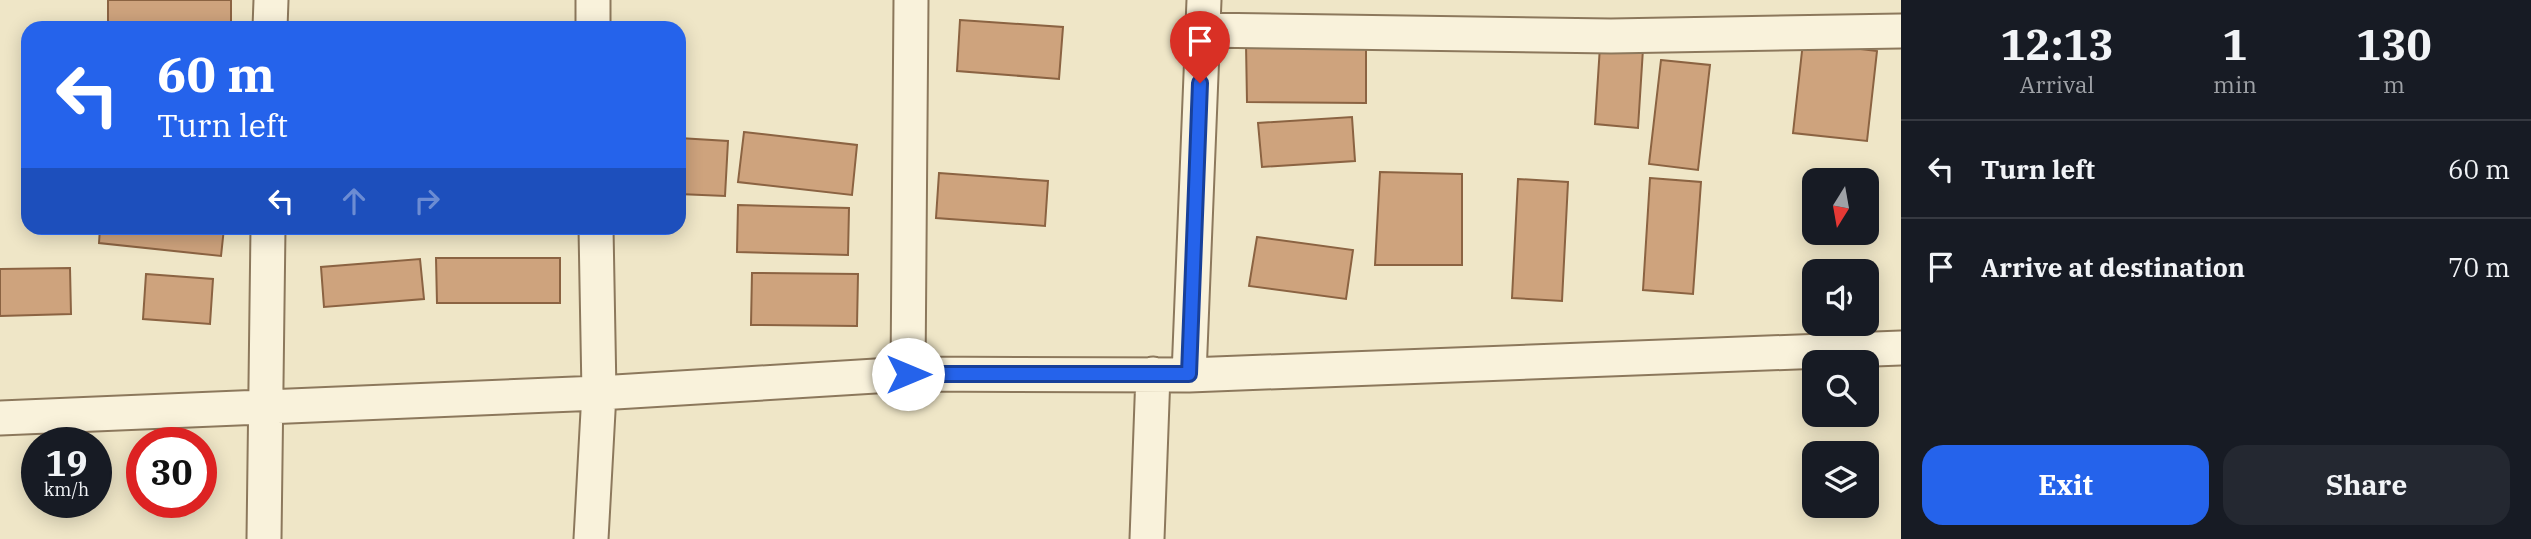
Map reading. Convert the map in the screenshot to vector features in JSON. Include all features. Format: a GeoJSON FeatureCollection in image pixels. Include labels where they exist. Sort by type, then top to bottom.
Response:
{"type":"FeatureCollection","features":[{"type":"Feature","properties":{"kind":"street"},"geometry":{"type":"LineString","coordinates":[[270,21],[271,0]]}},
{"type":"Feature","properties":{"kind":"street"},"geometry":{"type":"LineString","coordinates":[[593,0],[593,21]]}},
{"type":"Feature","properties":{"kind":"street"},"geometry":{"type":"LineString","coordinates":[[908,374],[911,0]]}},
{"type":"Feature","properties":{"kind":"street"},"geometry":{"type":"LineString","coordinates":[[1189,374],[1203,15],[1611,36],[1901,31]]}},
{"type":"Feature","properties":{"kind":"street"},"geometry":{"type":"LineString","coordinates":[[264,539],[268,235]]}},
{"type":"Feature","properties":{"kind":"street"},"geometry":{"type":"LineString","coordinates":[[591,539],[599,393],[596,235]]}},
{"type":"Feature","properties":{"kind":"street"},"geometry":{"type":"LineString","coordinates":[[0,418],[599,393],[908,374],[1189,374],[1901,348]]}},
{"type":"Feature","properties":{"kind":"street"},"geometry":{"type":"LineString","coordinates":[[1147,539],[1153,374]]}},
{"type":"Feature","properties":{"kind":"building"},"geometry":{"type":"Polygon","coordinates":[[[108,0],[231,0],[231,21],[108,21],[108,0]]]}},
{"type":"Feature","properties":{"kind":"building"},"geometry":{"type":"Polygon","coordinates":[[[960,20],[1063,27],[1059,79],[957,71],[960,20]]]}},
{"type":"Feature","properties":{"kind":"building"},"geometry":{"type":"Polygon","coordinates":[[[1803,42],[1877,51],[1867,141],[1793,133],[1803,42]]]}},
{"type":"Feature","properties":{"kind":"building"},"geometry":{"type":"Polygon","coordinates":[[[1246,44],[1366,44],[1366,103],[1247,102],[1246,44]]]}},
{"type":"Feature","properties":{"kind":"building"},"geometry":{"type":"Polygon","coordinates":[[[1600,46],[1643,49],[1638,128],[1595,124],[1600,46]]]}},
{"type":"Feature","properties":{"kind":"building"},"geometry":{"type":"Polygon","coordinates":[[[1661,60],[1710,65],[1698,170],[1649,164],[1661,60]]]}},
{"type":"Feature","properties":{"kind":"building"},"geometry":{"type":"Polygon","coordinates":[[[1352,117],[1355,161],[1262,167],[1258,123],[1352,117]]]}},
{"type":"Feature","properties":{"kind":"building"},"geometry":{"type":"Polygon","coordinates":[[[744,132],[857,145],[852,195],[738,182],[744,132]]]}},
{"type":"Feature","properties":{"kind":"building"},"geometry":{"type":"Polygon","coordinates":[[[686,138],[728,141],[725,196],[686,194],[686,138]]]}},
{"type":"Feature","properties":{"kind":"building"},"geometry":{"type":"Polygon","coordinates":[[[1380,172],[1462,174],[1462,265],[1375,265],[1380,172]]]}},
{"type":"Feature","properties":{"kind":"building"},"geometry":{"type":"Polygon","coordinates":[[[939,173],[1048,181],[1045,226],[936,218],[939,173]]]}},
{"type":"Feature","properties":{"kind":"building"},"geometry":{"type":"Polygon","coordinates":[[[1650,178],[1701,182],[1693,294],[1643,290],[1650,178]]]}},
{"type":"Feature","properties":{"kind":"building"},"geometry":{"type":"Polygon","coordinates":[[[1518,179],[1568,182],[1562,301],[1512,298],[1518,179]]]}},
{"type":"Feature","properties":{"kind":"building"},"geometry":{"type":"Polygon","coordinates":[[[738,205],[849,208],[848,255],[737,252],[738,205]]]}},
{"type":"Feature","properties":{"kind":"building"},"geometry":{"type":"Polygon","coordinates":[[[100,235],[223,235],[221,256],[99,243],[100,235]]]}},
{"type":"Feature","properties":{"kind":"building"},"geometry":{"type":"Polygon","coordinates":[[[1257,237],[1353,250],[1346,299],[1249,286],[1257,237]]]}},
{"type":"Feature","properties":{"kind":"building"},"geometry":{"type":"Polygon","coordinates":[[[436,258],[560,258],[560,303],[437,303],[436,258]]]}},
{"type":"Feature","properties":{"kind":"building"},"geometry":{"type":"Polygon","coordinates":[[[420,259],[424,299],[324,307],[321,267],[420,259]]]}},
{"type":"Feature","properties":{"kind":"building"},"geometry":{"type":"Polygon","coordinates":[[[70,268],[71,314],[0,316],[0,269],[70,268]]]}},
{"type":"Feature","properties":{"kind":"building"},"geometry":{"type":"Polygon","coordinates":[[[752,273],[858,274],[857,326],[751,325],[752,273]]]}},
{"type":"Feature","properties":{"kind":"building"},"geometry":{"type":"Polygon","coordinates":[[[146,274],[213,279],[210,324],[143,319],[146,274]]]}},
{"type":"Feature","properties":{"kind":"route"},"geometry":{"type":"LineString","coordinates":[[908,374],[1189,374],[1200,83]]}}]}
